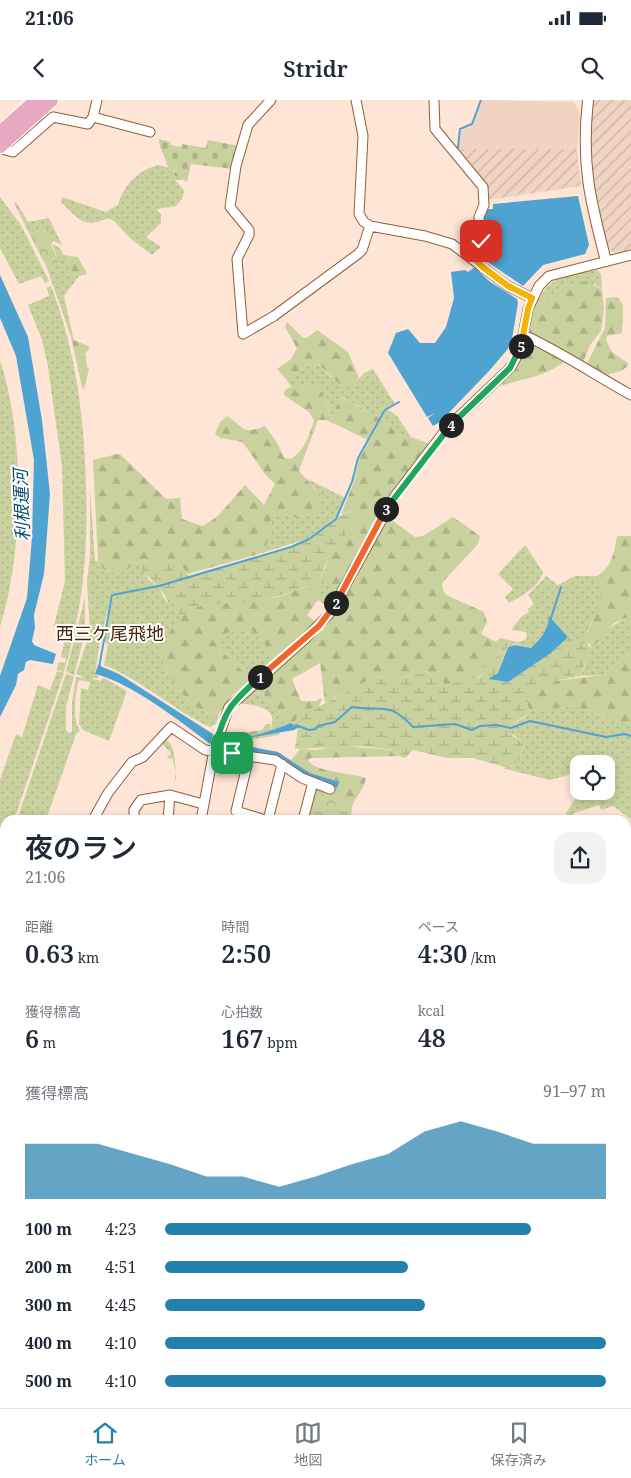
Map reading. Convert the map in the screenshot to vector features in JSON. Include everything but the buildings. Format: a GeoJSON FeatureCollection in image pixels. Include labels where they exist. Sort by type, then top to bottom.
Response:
{"type":"FeatureCollection","features":[{"type":"Feature","properties":{"kind":"highway"},"geometry":{"type":"LineString","coordinates":[[0,133],[37,100]]}},
{"type":"Feature","properties":{"kind":"highway"},"geometry":{"type":"LineString","coordinates":[[2,148],[51,100]]}},
{"type":"Feature","properties":{"kind":"street"},"geometry":{"type":"LineString","coordinates":[[2,148],[12,152],[53,117],[88,124],[93,118],[97,100]]}},
{"type":"Feature","properties":{"kind":"street"},"geometry":{"type":"LineString","coordinates":[[272,100],[248,125],[232,187],[230,207],[249,230],[249,235],[237,259],[243,334],[274,316],[358,254],[362,250],[370,226]]}},
{"type":"Feature","properties":{"kind":"street"},"geometry":{"type":"LineString","coordinates":[[356,100],[364,144],[359,214],[364,222],[370,226],[445,241],[472,257],[508,286],[532,298]]}},
{"type":"Feature","properties":{"kind":"street"},"geometry":{"type":"LineString","coordinates":[[434,100],[435,129],[480,182],[485,194],[484,205],[479,217],[481,241],[472,257]]}},
{"type":"Feature","properties":{"kind":"street"},"geometry":{"type":"LineString","coordinates":[[588,100],[585,162],[591,205],[606,262]]}},
{"type":"Feature","properties":{"kind":"street"},"geometry":{"type":"LineString","coordinates":[[93,118],[150,132]]}},
{"type":"Feature","properties":{"kind":"street"},"geometry":{"type":"LineString","coordinates":[[202,815],[214,750],[228,707],[306,638],[330,613],[395,496],[448,428],[510,368],[520,351],[528,309],[539,286],[550,276],[631,255]]}},
{"type":"Feature","properties":{"kind":"street"},"geometry":{"type":"LineString","coordinates":[[524,336],[556,350],[583,368],[631,395]]}},
{"type":"Feature","properties":{"kind":"street"},"geometry":{"type":"LineString","coordinates":[[96,815],[108,793],[132,762],[144,757],[171,727],[200,747],[275,760],[313,782],[330,789]]}},
{"type":"Feature","properties":{"kind":"street"},"geometry":{"type":"LineString","coordinates":[[249,757],[236,811],[249,815]]}},
{"type":"Feature","properties":{"kind":"street"},"geometry":{"type":"LineString","coordinates":[[267,815],[282,764]]}},
{"type":"Feature","properties":{"kind":"street"},"geometry":{"type":"LineString","coordinates":[[304,815],[313,782]]}},
{"type":"Feature","properties":{"kind":"street"},"geometry":{"type":"LineString","coordinates":[[134,815],[134,810],[141,800],[170,795],[203,804]]}},
{"type":"Feature","properties":{"kind":"street"},"geometry":{"type":"LineString","coordinates":[[168,815],[170,795]]}},
{"type":"Feature","properties":{"kind":"shaded area"},"geometry":{"type":"Polygon","coordinates":[[[482,100],[574,102],[580,115],[577,149],[459,149],[461,131],[472,126],[482,100]]]}},
{"type":"Feature","properties":{"kind":"shaded area"},"geometry":{"type":"Polygon","coordinates":[[[592,100],[631,100],[631,251],[618,254],[609,250],[606,246],[590,167],[592,100]]]}},
{"type":"Feature","properties":{"kind":"shaded area"},"geometry":{"type":"Polygon","coordinates":[[[459,149],[577,149],[581,186],[488,200],[485,181],[459,149]]]}},
{"type":"Feature","properties":{"kind":"green space"},"geometry":{"type":"Polygon","coordinates":[[[159,139],[171,142],[170,145],[181,147],[182,144],[206,148],[208,140],[239,146],[233,169],[191,164],[187,182],[174,175],[174,171],[168,167],[159,139]]]}},
{"type":"Feature","properties":{"kind":"green space"},"geometry":{"type":"Polygon","coordinates":[[[159,165],[172,169],[174,175],[184,180],[175,180],[184,190],[182,199],[176,206],[156,209],[161,214],[161,223],[146,237],[161,247],[152,255],[131,239],[114,221],[108,218],[87,223],[77,218],[61,202],[62,197],[106,212],[118,205],[124,191],[133,179],[151,167],[159,165]]]}},
{"type":"Feature","properties":{"kind":"green space"},"geometry":{"type":"Polygon","coordinates":[[[0,197],[21,225],[49,281],[45,283],[41,276],[19,284],[0,248],[0,197]]]}},
{"type":"Feature","properties":{"kind":"green space"},"geometry":{"type":"Polygon","coordinates":[[[16,202],[28,222],[49,218],[62,245],[53,241],[47,230],[29,233],[14,203],[16,202]]]}},
{"type":"Feature","properties":{"kind":"green space"},"geometry":{"type":"Polygon","coordinates":[[[48,230],[53,241],[51,245],[59,262],[47,268],[29,233],[48,230]]]}},
{"type":"Feature","properties":{"kind":"green space"},"geometry":{"type":"Polygon","coordinates":[[[52,244],[60,248],[72,273],[79,276],[64,296],[73,337],[71,337],[47,268],[59,262],[52,244]]]}},
{"type":"Feature","properties":{"kind":"green space"},"geometry":{"type":"Polygon","coordinates":[[[63,255],[78,257],[87,274],[79,276],[72,273],[63,255]]]}},
{"type":"Feature","properties":{"kind":"green space"},"geometry":{"type":"Polygon","coordinates":[[[597,270],[601,274],[602,290],[595,284],[566,284],[533,309],[546,289],[558,279],[597,270]]]}},
{"type":"Feature","properties":{"kind":"green space"},"geometry":{"type":"Polygon","coordinates":[[[588,281],[602,290],[604,309],[601,331],[590,345],[582,365],[529,334],[533,309],[566,284],[588,281]]]}},
{"type":"Feature","properties":{"kind":"green space"},"geometry":{"type":"Polygon","coordinates":[[[51,286],[71,351],[79,394],[84,439],[86,489],[86,542],[81,593],[64,672],[57,670],[59,662],[65,663],[66,659],[61,657],[67,629],[54,626],[65,581],[62,466],[48,367],[42,340],[28,305],[49,296],[47,288],[51,286]]]}},
{"type":"Feature","properties":{"kind":"green space"},"geometry":{"type":"Polygon","coordinates":[[[618,297],[623,305],[622,333],[607,336],[606,340],[612,352],[629,364],[620,371],[601,376],[585,367],[605,328],[606,298],[618,297]]]}},
{"type":"Feature","properties":{"kind":"green space"},"geometry":{"type":"Polygon","coordinates":[[[287,322],[302,337],[307,338],[317,330],[348,352],[359,378],[354,384],[343,387],[317,363],[307,365],[286,379],[277,369],[291,359],[297,348],[285,327],[287,322]]]}},
{"type":"Feature","properties":{"kind":"green space"},"geometry":{"type":"Polygon","coordinates":[[[71,337],[90,347],[85,354],[89,369],[84,389],[82,387],[71,337]]]}},
{"type":"Feature","properties":{"kind":"green space"},"geometry":{"type":"Polygon","coordinates":[[[526,340],[566,360],[543,374],[501,386],[526,340]]]}},
{"type":"Feature","properties":{"kind":"green space"},"geometry":{"type":"Polygon","coordinates":[[[0,360],[14,423],[18,493],[14,563],[0,627],[0,360]]]}},
{"type":"Feature","properties":{"kind":"green space"},"geometry":{"type":"Polygon","coordinates":[[[317,363],[331,377],[354,384],[364,373],[373,369],[395,404],[385,409],[380,418],[342,397],[332,416],[333,423],[326,420],[329,410],[327,400],[322,392],[314,385],[292,388],[286,379],[307,365],[317,363]]]}},
{"type":"Feature","properties":{"kind":"green space"},"geometry":{"type":"Polygon","coordinates":[[[314,385],[322,392],[329,410],[326,420],[318,420],[299,471],[322,498],[321,510],[299,517],[272,517],[270,537],[262,553],[188,574],[176,561],[158,563],[142,560],[119,574],[103,569],[98,561],[93,460],[117,454],[121,455],[166,499],[180,498],[182,519],[203,526],[218,516],[245,485],[264,505],[275,484],[242,442],[221,438],[215,434],[220,422],[227,416],[244,429],[252,430],[265,426],[276,441],[284,458],[291,459],[300,452],[308,438],[314,421],[309,412],[284,395],[284,392],[288,388],[314,385]]]}},
{"type":"Feature","properties":{"kind":"green space"},"geometry":{"type":"Polygon","coordinates":[[[341,397],[380,418],[368,440],[333,423],[332,416],[341,397]]]}},
{"type":"Feature","properties":{"kind":"green space"},"geometry":{"type":"Polygon","coordinates":[[[387,409],[397,416],[411,437],[428,443],[399,435],[382,418],[387,409]]]}},
{"type":"Feature","properties":{"kind":"green space"},"geometry":{"type":"Polygon","coordinates":[[[382,418],[399,435],[428,443],[429,447],[365,542],[341,587],[329,583],[325,569],[329,555],[358,520],[352,511],[341,514],[354,482],[359,459],[382,418]]]}},
{"type":"Feature","properties":{"kind":"green space"},"geometry":{"type":"Polygon","coordinates":[[[303,477],[344,497],[339,514],[307,539],[262,553],[270,537],[272,517],[299,517],[315,512],[316,490],[303,477]]]}},
{"type":"Feature","properties":{"kind":"green space"},"geometry":{"type":"Polygon","coordinates":[[[90,489],[95,561],[98,561],[103,569],[118,574],[142,560],[141,563],[148,579],[160,589],[163,597],[175,611],[183,616],[171,631],[159,653],[164,663],[175,683],[189,701],[198,708],[219,714],[216,724],[210,727],[118,671],[104,665],[108,645],[104,640],[114,593],[112,593],[100,641],[95,674],[98,675],[98,678],[91,678],[101,681],[102,678],[106,679],[127,691],[109,741],[83,730],[79,724],[81,688],[88,690],[90,682],[79,680],[75,699],[75,713],[77,726],[80,731],[76,734],[48,815],[19,815],[66,674],[74,676],[66,707],[66,731],[72,732],[72,703],[76,677],[85,678],[76,674],[90,633],[87,581],[90,557],[90,489]]]}},
{"type":"Feature","properties":{"kind":"green space"},"geometry":{"type":"Polygon","coordinates":[[[352,511],[357,512],[358,520],[329,555],[320,579],[271,598],[242,603],[203,606],[189,611],[183,616],[171,606],[140,566],[142,560],[158,563],[176,561],[189,576],[293,546],[313,537],[340,516],[352,511]]]}},
{"type":"Feature","properties":{"kind":"green space"},"geometry":{"type":"Polygon","coordinates":[[[386,516],[415,537],[423,536],[453,517],[480,536],[478,544],[442,583],[446,595],[484,612],[487,622],[481,634],[500,644],[497,656],[481,676],[471,681],[446,685],[426,671],[403,678],[383,676],[373,678],[325,703],[320,663],[292,679],[301,701],[317,701],[320,698],[322,700],[318,707],[302,711],[294,723],[284,725],[283,717],[263,694],[250,693],[319,633],[332,618],[386,516]]]}},
{"type":"Feature","properties":{"kind":"green space"},"geometry":{"type":"Polygon","coordinates":[[[617,536],[631,536],[631,616],[614,623],[592,648],[586,639],[600,602],[600,586],[597,576],[609,564],[617,536]]]}},
{"type":"Feature","properties":{"kind":"green space"},"geometry":{"type":"Polygon","coordinates":[[[525,545],[543,572],[534,586],[509,603],[505,597],[513,589],[498,574],[525,545]]]}},
{"type":"Feature","properties":{"kind":"green space"},"geometry":{"type":"Polygon","coordinates":[[[325,569],[329,583],[341,587],[328,607],[318,600],[321,589],[309,586],[298,588],[320,579],[325,569]]]}},
{"type":"Feature","properties":{"kind":"green space"},"geometry":{"type":"Polygon","coordinates":[[[546,576],[558,585],[575,576],[597,576],[602,595],[599,608],[588,632],[589,647],[568,637],[550,617],[547,632],[531,648],[504,641],[500,644],[495,642],[501,638],[518,642],[527,638],[526,632],[511,630],[521,617],[529,612],[528,609],[534,604],[528,595],[546,576]]]}},
{"type":"Feature","properties":{"kind":"green space"},"geometry":{"type":"Polygon","coordinates":[[[316,585],[321,589],[318,600],[307,615],[317,623],[276,658],[252,630],[226,633],[219,649],[252,680],[232,695],[219,714],[198,708],[182,693],[159,653],[172,629],[185,613],[197,606],[228,601],[267,599],[316,585]]]}},
{"type":"Feature","properties":{"kind":"green space"},"geometry":{"type":"Polygon","coordinates":[[[85,597],[85,633],[74,675],[66,672],[85,597]]]}},
{"type":"Feature","properties":{"kind":"green space"},"geometry":{"type":"Polygon","coordinates":[[[631,616],[631,652],[602,675],[580,676],[592,648],[600,637],[614,625],[631,616]]]}},
{"type":"Feature","properties":{"kind":"green space"},"geometry":{"type":"Polygon","coordinates":[[[252,630],[276,658],[252,680],[219,649],[226,633],[252,630]]]}},
{"type":"Feature","properties":{"kind":"green space"},"geometry":{"type":"Polygon","coordinates":[[[568,637],[592,648],[580,676],[555,681],[529,698],[527,705],[531,711],[509,727],[513,736],[524,743],[519,761],[508,768],[473,758],[447,758],[413,750],[405,758],[399,756],[395,750],[362,746],[295,749],[298,727],[300,726],[292,727],[301,711],[318,707],[373,678],[383,676],[403,678],[426,671],[446,685],[481,677],[484,666],[498,656],[500,644],[504,640],[516,645],[507,647],[498,673],[490,679],[508,682],[551,653],[568,637]]]}},
{"type":"Feature","properties":{"kind":"green space"},"geometry":{"type":"Polygon","coordinates":[[[631,652],[631,725],[573,706],[531,711],[527,705],[529,698],[555,681],[602,675],[631,652]]]}},
{"type":"Feature","properties":{"kind":"green space"},"geometry":{"type":"Polygon","coordinates":[[[57,671],[64,673],[16,815],[0,815],[0,780],[16,734],[22,737],[38,685],[50,690],[57,671]]]}},
{"type":"Feature","properties":{"kind":"green space"},"geometry":{"type":"Polygon","coordinates":[[[250,693],[263,694],[283,717],[284,725],[270,731],[272,717],[270,712],[260,707],[239,703],[250,693]]]}},
{"type":"Feature","properties":{"kind":"green space"},"geometry":{"type":"Polygon","coordinates":[[[573,706],[631,725],[631,815],[625,815],[613,806],[601,810],[599,805],[572,815],[565,815],[574,800],[615,800],[615,755],[570,755],[570,774],[550,780],[502,768],[512,766],[520,757],[524,743],[509,731],[510,725],[526,717],[531,711],[573,706]]]}},
{"type":"Feature","properties":{"kind":"green space"},"geometry":{"type":"Polygon","coordinates":[[[266,724],[271,724],[270,731],[239,739],[223,736],[262,730],[266,724]]]}},
{"type":"Feature","properties":{"kind":"green space"},"geometry":{"type":"Polygon","coordinates":[[[280,732],[279,735],[237,742],[237,745],[221,742],[280,732]]]}},
{"type":"Feature","properties":{"kind":"green space"},"geometry":{"type":"Polygon","coordinates":[[[166,740],[173,749],[175,772],[173,759],[167,758],[171,753],[162,744],[166,740]]]}},
{"type":"Feature","properties":{"kind":"green space"},"geometry":{"type":"Polygon","coordinates":[[[341,746],[395,750],[399,756],[310,758],[308,761],[318,768],[366,778],[354,802],[351,815],[348,815],[332,792],[334,786],[337,787],[339,783],[310,773],[291,760],[300,749],[315,750],[341,746]]]}},
{"type":"Feature","properties":{"kind":"green space"},"geometry":{"type":"Polygon","coordinates":[[[317,787],[352,801],[351,815],[309,815],[317,787]]]}},
{"type":"Feature","properties":{"kind":"water"},"geometry":{"type":"Polygon","coordinates":[[[578,196],[589,245],[585,254],[543,265],[523,286],[479,256],[484,241],[483,218],[487,209],[493,209],[493,204],[578,196]]]}},
{"type":"Feature","properties":{"kind":"water"},"geometry":{"type":"Polygon","coordinates":[[[475,267],[489,281],[517,299],[518,303],[511,345],[490,370],[440,422],[433,426],[428,418],[435,413],[427,417],[388,353],[396,333],[408,329],[420,343],[435,343],[446,327],[454,298],[451,272],[465,270],[468,272],[475,267]]]}},
{"type":"Feature","properties":{"kind":"water"},"geometry":{"type":"Polygon","coordinates":[[[0,275],[28,337],[42,420],[50,494],[44,574],[34,615],[35,628],[32,641],[34,645],[56,654],[53,664],[30,660],[26,662],[24,670],[18,674],[16,685],[0,717],[0,676],[27,598],[32,537],[34,460],[16,356],[0,318],[0,275]]]}},
{"type":"Feature","properties":{"kind":"water"},"geometry":{"type":"Polygon","coordinates":[[[549,616],[568,637],[551,653],[508,682],[488,679],[498,673],[508,647],[516,645],[531,648],[535,644],[546,630],[549,616]]]}},
{"type":"Feature","properties":{"kind":"water"},"geometry":{"type":"Polygon","coordinates":[[[98,665],[119,674],[213,734],[210,744],[139,694],[108,678],[95,674],[98,665]]]}},
{"type":"Feature","properties":{"kind":"water"},"geometry":{"type":"Polygon","coordinates":[[[291,723],[294,725],[292,728],[296,724],[301,726],[294,730],[225,742],[221,741],[222,736],[248,737],[291,723]]]}},
{"type":"Feature","properties":{"kind":"water"},"geometry":{"type":"Polygon","coordinates":[[[221,742],[278,752],[310,773],[339,782],[337,788],[250,753],[220,746],[221,742]]]}},
{"type":"Feature","properties":{"kind":"waterway"},"geometry":{"type":"LineString","coordinates":[[458,148],[460,129],[472,124],[481,100]]}},
{"type":"Feature","properties":{"kind":"waterway"},"geometry":{"type":"LineString","coordinates":[[99,668],[112,595],[159,586],[291,547],[309,539],[336,519],[352,482],[358,458],[385,410],[399,402]]}},
{"type":"Feature","properties":{"kind":"waterway"},"geometry":{"type":"LineString","coordinates":[[551,618],[561,587]]}},
{"type":"Feature","properties":{"kind":"waterway"},"geometry":{"type":"LineString","coordinates":[[298,726],[309,730],[316,729],[318,726],[335,722],[352,707],[391,710],[413,727],[455,724],[472,730],[480,726],[496,725],[511,728],[530,721],[606,737],[625,734],[631,736]]}},
{"type":"Feature","properties":{"kind":"district","name":"西三ケ尾飛地"},"geometry":{"type":"Point","coordinates":[110,634]}},
{"type":"Feature","properties":{"kind":"route"},"geometry":{"type":"LineString","coordinates":[[232,753],[214,750],[228,707],[306,638],[330,613],[395,496],[438,439],[477,398],[510,368],[520,351],[532,298],[508,286],[472,257],[479,248],[481,241]]}},
{"type":"Feature","properties":{"kind":"water label","name":"利根運河"},"geometry":{"type":"Point","coordinates":[22,505]}}]}
